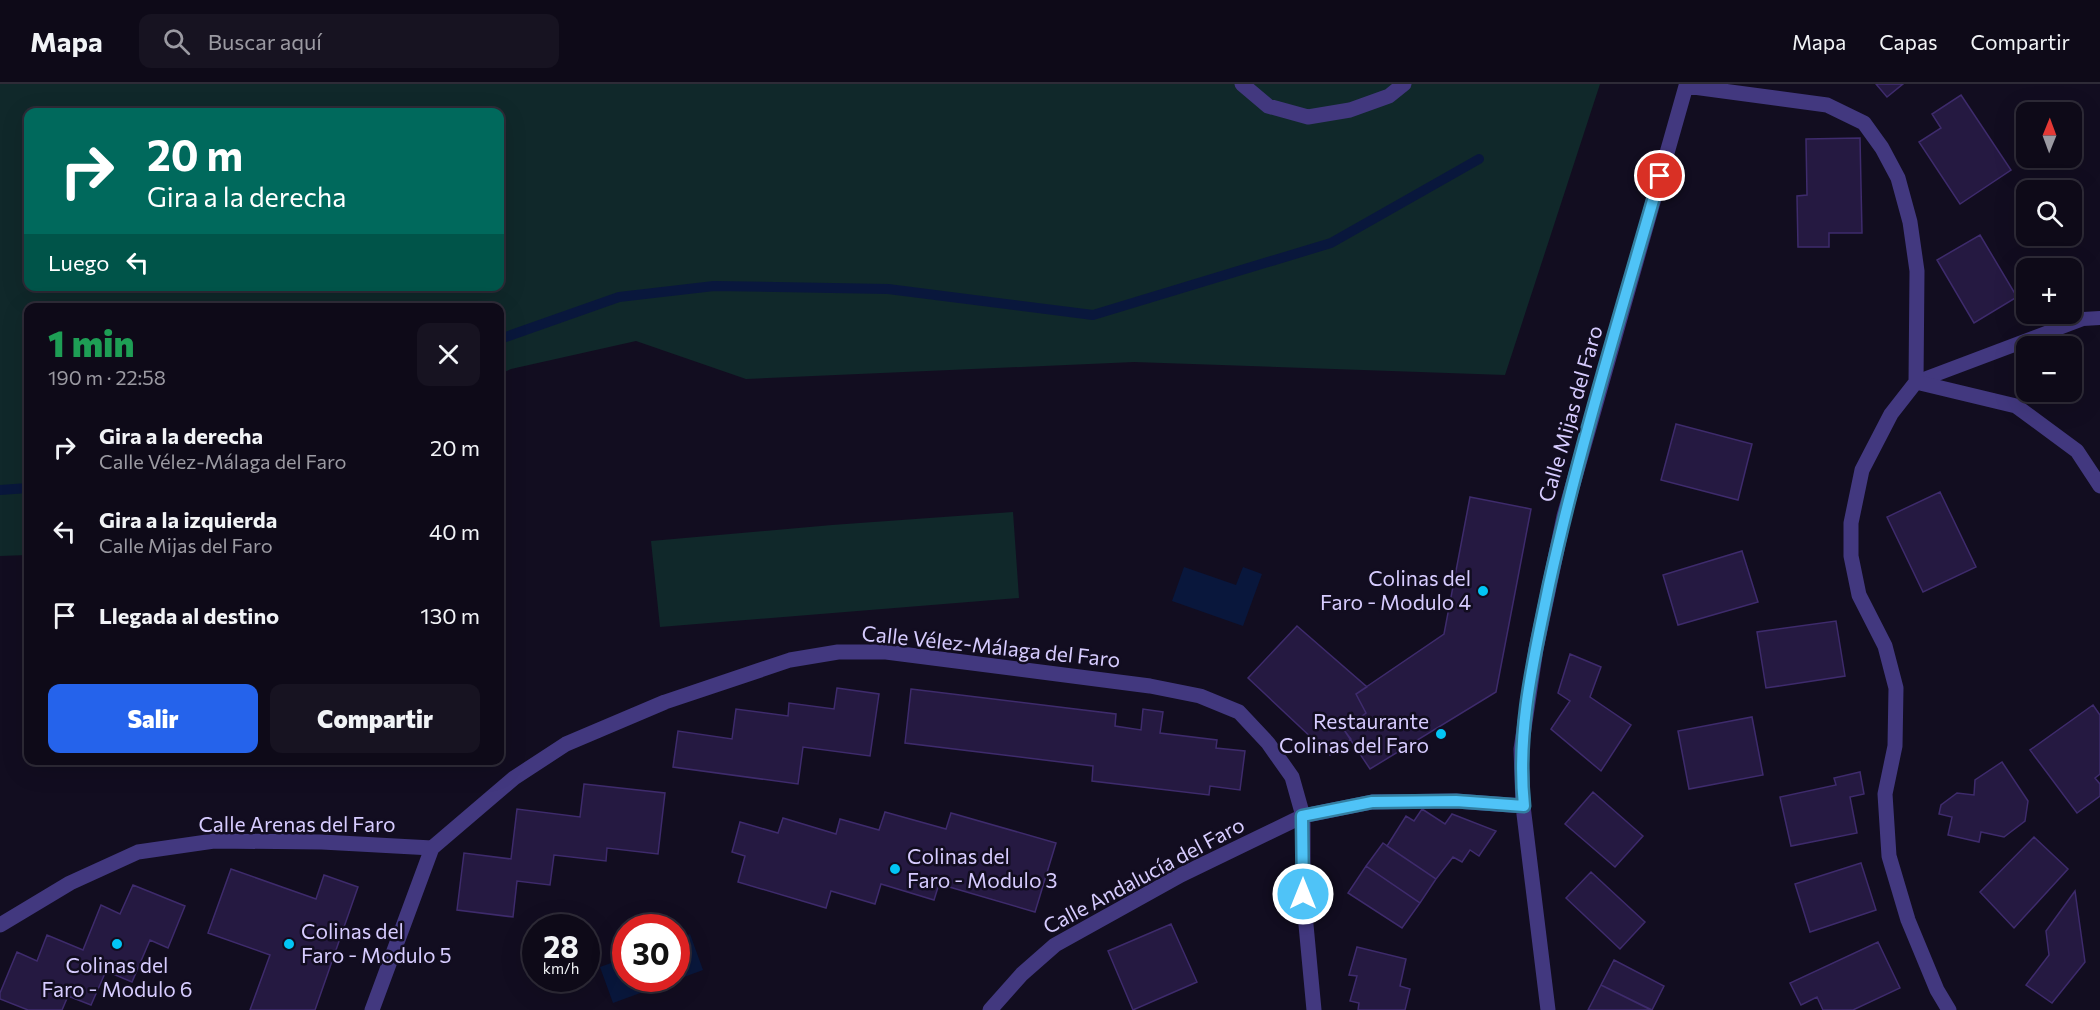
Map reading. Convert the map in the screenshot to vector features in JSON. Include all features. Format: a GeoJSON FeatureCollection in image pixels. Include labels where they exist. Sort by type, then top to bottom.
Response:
{"type":"FeatureCollection","features":[{"type":"Feature","properties":{"kind":"street"},"geometry":{"type":"LineString","coordinates":[[1242,84],[1268,106],[1308,117],[1350,110],[1389,96],[1404,84]]}},
{"type":"Feature","properties":{"kind":"street"},"geometry":{"type":"LineString","coordinates":[[1685,85],[1827,105],[1864,123],[1882,148],[1898,178],[1910,222],[1917,271],[1916,382],[1891,414],[1862,470],[1851,523],[1851,556],[1859,595],[1885,646],[1896,688],[1895,746],[1885,794],[1889,856],[1908,920],[1937,990],[1949,1010]]}},
{"type":"Feature","properties":{"kind":"street","name":"Calle Mijas del Faro"},"geometry":{"type":"LineString","coordinates":[[1548,1010],[1524,806],[1521,749],[1536,649],[1564,516],[1685,85]]}},
{"type":"Feature","properties":{"kind":"street"},"geometry":{"type":"LineString","coordinates":[[1916,382],[2016,406],[2077,451],[2100,486]]}},
{"type":"Feature","properties":{"kind":"street","name":"Calle Vélez-Málaga del Faro"},"geometry":{"type":"LineString","coordinates":[[372,1010],[432,848],[514,778],[566,744],[665,702],[790,660],[838,652],[886,652],[1150,686],[1200,696],[1239,712],[1268,743],[1292,777],[1302,816],[1303,894],[1314,1010]]}},
{"type":"Feature","properties":{"kind":"street"},"geometry":{"type":"LineString","coordinates":[[1302,816],[1372,802],[1456,801],[1524,806]]}},
{"type":"Feature","properties":{"kind":"street","name":"Calle Andalucía del Faro"},"geometry":{"type":"LineString","coordinates":[[990,1010],[1022,974],[1055,945],[1181,875],[1302,816]]}},
{"type":"Feature","properties":{"kind":"street","name":"Calle Arenas del Faro"},"geometry":{"type":"LineString","coordinates":[[0,925],[70,883],[138,852],[214,841],[322,842],[432,848]]}},
{"type":"Feature","properties":{"kind":"lane"},"geometry":{"type":"LineString","coordinates":[[1916,382],[2083,319],[2100,318]]}},
{"type":"Feature","properties":{"kind":"green space"},"geometry":{"type":"Polygon","coordinates":[[[0,84],[1600,84],[1505,375],[1134,362],[746,379],[636,341],[504,372],[504,303],[24,303],[24,555],[0,556],[0,84]]]}},
{"type":"Feature","properties":{"kind":"green space"},"geometry":{"type":"Polygon","coordinates":[[[1013,512],[1019,598],[660,627],[651,541],[1013,512]]]}},
{"type":"Feature","properties":{"kind":"water"},"geometry":{"type":"Polygon","coordinates":[[[1184,567],[1236,585],[1243,567],[1262,574],[1243,626],[1172,601],[1184,567]]]}},
{"type":"Feature","properties":{"kind":"water"},"geometry":{"type":"Polygon","coordinates":[[[690,934],[703,970],[690,975],[690,934]]]}},
{"type":"Feature","properties":{"kind":"water"},"geometry":{"type":"Polygon","coordinates":[[[612,963],[612,992],[643,992],[613,1003],[600,967],[612,963]]]}},
{"type":"Feature","properties":{"kind":"building"},"geometry":{"type":"Polygon","coordinates":[[[1876,84],[1903,84],[1887,97],[1876,84]]]}},
{"type":"Feature","properties":{"kind":"building"},"geometry":{"type":"Polygon","coordinates":[[[1961,95],[2011,170],[1960,204],[1919,142],[1941,128],[1932,114],[1961,95]]]}},
{"type":"Feature","properties":{"kind":"building"},"geometry":{"type":"Polygon","coordinates":[[[1860,138],[1862,233],[1829,233],[1829,247],[1798,247],[1797,196],[1807,195],[1806,139],[1860,138]]]}},
{"type":"Feature","properties":{"kind":"building"},"geometry":{"type":"Polygon","coordinates":[[[1980,235],[2016,298],[1974,323],[1937,260],[1980,235]]]}},
{"type":"Feature","properties":{"kind":"building"},"geometry":{"type":"Polygon","coordinates":[[[1676,424],[1752,444],[1738,500],[1661,480],[1676,424]]]}},
{"type":"Feature","properties":{"kind":"building"},"geometry":{"type":"Polygon","coordinates":[[[1940,492],[1976,567],[1923,592],[1887,517],[1940,492]]]}},
{"type":"Feature","properties":{"kind":"building","name":"Colinas del Faro - Modulo 4"},"geometry":{"type":"Polygon","coordinates":[[[1470,497],[1531,509],[1496,692],[1370,769],[1344,730],[1366,713],[1356,694],[1444,634],[1470,497]]]}},
{"type":"Feature","properties":{"kind":"building"},"geometry":{"type":"Polygon","coordinates":[[[1742,551],[1758,602],[1678,625],[1663,575],[1742,551]]]}},
{"type":"Feature","properties":{"kind":"building"},"geometry":{"type":"Polygon","coordinates":[[[1836,621],[1845,676],[1766,688],[1757,632],[1836,621]]]}},
{"type":"Feature","properties":{"kind":"building"},"geometry":{"type":"Polygon","coordinates":[[[1297,626],[1367,687],[1356,694],[1366,713],[1344,730],[1351,739],[1330,755],[1248,678],[1297,626]]]}},
{"type":"Feature","properties":{"kind":"building"},"geometry":{"type":"Polygon","coordinates":[[[1570,654],[1601,667],[1590,697],[1631,725],[1601,771],[1551,729],[1570,701],[1558,693],[1570,654]]]}},
{"type":"Feature","properties":{"kind":"building"},"geometry":{"type":"Polygon","coordinates":[[[837,688],[879,694],[870,756],[803,747],[798,784],[673,767],[678,731],[732,739],[736,709],[788,716],[789,703],[834,709],[837,688]]]}},
{"type":"Feature","properties":{"kind":"building"},"geometry":{"type":"Polygon","coordinates":[[[911,689],[1116,714],[1115,726],[1141,730],[1143,709],[1163,712],[1160,733],[1217,740],[1216,748],[1245,751],[1240,790],[1210,786],[1209,795],[1092,781],[1093,766],[905,743],[911,689]]]}},
{"type":"Feature","properties":{"kind":"building"},"geometry":{"type":"Polygon","coordinates":[[[2093,705],[2100,715],[2100,774],[2095,778],[2100,784],[2100,796],[2077,813],[2030,750],[2093,705]]]}},
{"type":"Feature","properties":{"kind":"building"},"geometry":{"type":"Polygon","coordinates":[[[1752,717],[1763,775],[1689,789],[1678,731],[1752,717]]]}},
{"type":"Feature","properties":{"kind":"building"},"geometry":{"type":"Polygon","coordinates":[[[2002,762],[2028,801],[2025,821],[2004,837],[1981,832],[1979,842],[1948,835],[1952,817],[1939,814],[1941,805],[1957,793],[1974,795],[1975,780],[2002,762]]]}},
{"type":"Feature","properties":{"kind":"building"},"geometry":{"type":"Polygon","coordinates":[[[1860,772],[1864,794],[1850,797],[1857,833],[1791,846],[1780,797],[1836,785],[1834,778],[1860,772]]]}},
{"type":"Feature","properties":{"kind":"building"},"geometry":{"type":"Polygon","coordinates":[[[584,784],[665,793],[658,854],[607,848],[606,861],[554,855],[550,885],[517,881],[513,917],[457,910],[464,853],[511,859],[517,809],[580,817],[584,784]]]}},
{"type":"Feature","properties":{"kind":"building"},"geometry":{"type":"Polygon","coordinates":[[[1593,792],[1643,836],[1615,867],[1565,824],[1593,792]]]}},
{"type":"Feature","properties":{"kind":"building"},"geometry":{"type":"Polygon","coordinates":[[[1422,809],[1445,824],[1452,814],[1496,831],[1479,856],[1470,850],[1462,862],[1453,857],[1436,879],[1387,846],[1406,816],[1414,821],[1422,809]]]}},
{"type":"Feature","properties":{"kind":"building","name":"Colinas del Faro - Modulo 3"},"geometry":{"type":"Polygon","coordinates":[[[885,812],[946,829],[951,813],[1056,843],[1035,912],[939,884],[934,900],[881,884],[875,904],[831,891],[826,908],[738,882],[745,856],[732,852],[740,822],[778,833],[783,818],[836,834],[840,819],[879,830],[885,812]]]}},
{"type":"Feature","properties":{"kind":"building"},"geometry":{"type":"Polygon","coordinates":[[[2034,837],[2068,869],[2014,928],[1980,892],[2034,837]]]}},
{"type":"Feature","properties":{"kind":"building"},"geometry":{"type":"Polygon","coordinates":[[[1383,843],[1436,879],[1420,903],[1366,866],[1383,843]]]}},
{"type":"Feature","properties":{"kind":"building"},"geometry":{"type":"Polygon","coordinates":[[[1861,863],[1876,910],[1810,932],[1795,884],[1861,863]]]}},
{"type":"Feature","properties":{"kind":"building"},"geometry":{"type":"Polygon","coordinates":[[[1366,866],[1420,903],[1402,928],[1348,893],[1366,866]]]}},
{"type":"Feature","properties":{"kind":"building","name":"Colinas del Faro - Modulo 5"},"geometry":{"type":"Polygon","coordinates":[[[231,869],[316,899],[324,875],[358,887],[315,1010],[250,1010],[270,955],[208,933],[231,869]]]}},
{"type":"Feature","properties":{"kind":"building"},"geometry":{"type":"Polygon","coordinates":[[[1591,872],[1645,922],[1620,949],[1566,898],[1591,872]]]}},
{"type":"Feature","properties":{"kind":"building","name":"Colinas del Faro - Modulo 6"},"geometry":{"type":"Polygon","coordinates":[[[133,885],[185,906],[168,948],[150,940],[132,982],[106,971],[91,1005],[68,996],[62,1010],[28,1010],[0,999],[0,993],[17,952],[37,961],[47,935],[83,950],[101,905],[120,914],[133,885]]]}},
{"type":"Feature","properties":{"kind":"building"},"geometry":{"type":"Polygon","coordinates":[[[2075,891],[2085,962],[2052,1003],[2026,985],[2049,955],[2046,931],[2075,891]]]}},
{"type":"Feature","properties":{"kind":"building"},"geometry":{"type":"Polygon","coordinates":[[[1171,924],[1197,982],[1133,1010],[1108,951],[1171,924]]]}},
{"type":"Feature","properties":{"kind":"building"},"geometry":{"type":"Polygon","coordinates":[[[1878,942],[1900,988],[1853,1010],[1823,1010],[1817,997],[1801,1005],[1790,983],[1878,942]]]}},
{"type":"Feature","properties":{"kind":"building"},"geometry":{"type":"Polygon","coordinates":[[[1357,947],[1406,959],[1400,986],[1410,989],[1405,1010],[1358,1010],[1359,1003],[1350,1001],[1357,976],[1349,975],[1357,947]]]}},
{"type":"Feature","properties":{"kind":"building"},"geometry":{"type":"Polygon","coordinates":[[[1614,960],[1664,986],[1652,1010],[1601,985],[1614,960]]]}},
{"type":"Feature","properties":{"kind":"building"},"geometry":{"type":"Polygon","coordinates":[[[1601,985],[1651,1010],[1588,1010],[1601,985]]]}},
{"type":"Feature","properties":{"kind":"waterway"},"geometry":{"type":"LineString","coordinates":[[504,338],[619,297],[714,286],[888,289],[1093,315],[1331,243],[1479,159]]}},
{"type":"Feature","properties":{"kind":"waterway"},"geometry":{"type":"LineString","coordinates":[[0,490],[24,488]]}},
{"type":"Feature","properties":{"kind":"place","name":"Colinas del Faro - Modulo 4"},"geometry":{"type":"Point","coordinates":[1483,591]}},
{"type":"Feature","properties":{"kind":"place","name":"Restaurante Colinas del Faro"},"geometry":{"type":"Point","coordinates":[1441,734]}},
{"type":"Feature","properties":{"kind":"place","name":"Colinas del Faro - Modulo 3"},"geometry":{"type":"Point","coordinates":[895,869]}},
{"type":"Feature","properties":{"kind":"place","name":"Colinas del Faro - Modulo 6"},"geometry":{"type":"Point","coordinates":[117,944]}},
{"type":"Feature","properties":{"kind":"place","name":"Colinas del Faro - Modulo 5"},"geometry":{"type":"Point","coordinates":[289,944]}},
{"type":"Feature","properties":{"kind":"route"},"geometry":{"type":"LineString","coordinates":[[1303,894],[1302,816],[1372,802],[1456,801],[1524,806],[1521,749],[1536,649],[1564,516],[1660,176]]}}]}
